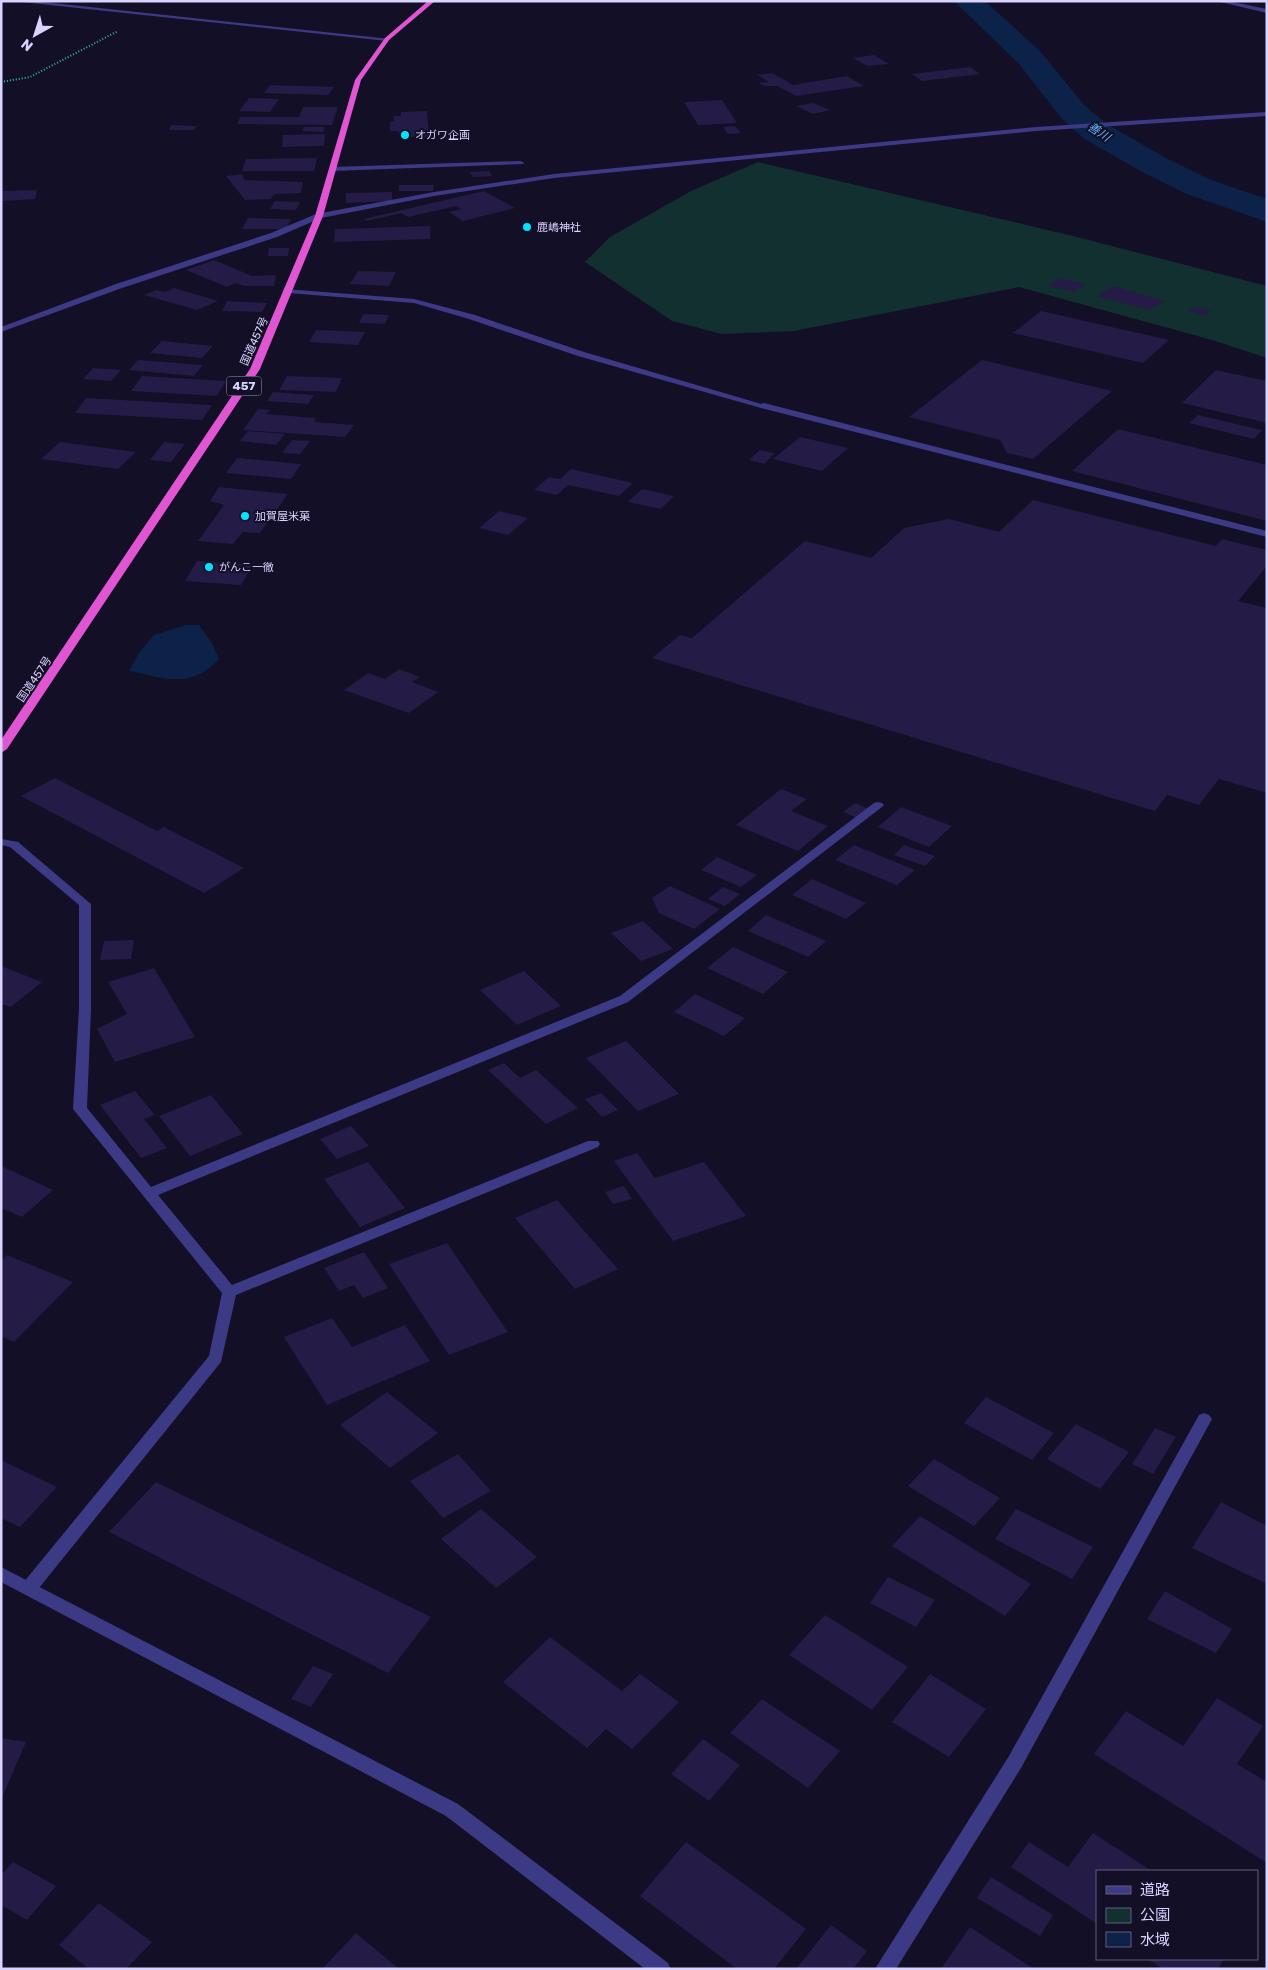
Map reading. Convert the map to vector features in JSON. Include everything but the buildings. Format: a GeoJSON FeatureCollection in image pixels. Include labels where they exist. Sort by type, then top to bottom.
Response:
{"type":"FeatureCollection","features":[{"type":"Feature","properties":{"kind":"highway","name":"国道457号"},"geometry":{"type":"LineString","coordinates":[[1,748],[255,369],[319,216],[358,80],[387,39],[432,1]]}},
{"type":"Feature","properties":{"kind":"street"},"geometry":{"type":"LineString","coordinates":[[15,1],[387,39]]}},
{"type":"Feature","properties":{"kind":"street"},"geometry":{"type":"LineString","coordinates":[[1219,1],[1267,11]]}},
{"type":"Feature","properties":{"kind":"street"},"geometry":{"type":"LineString","coordinates":[[1,330],[119,286],[274,236],[319,216],[434,194],[554,176],[1036,129],[1267,114]]}},
{"type":"Feature","properties":{"kind":"street"},"geometry":{"type":"LineString","coordinates":[[332,170],[521,163]]}},
{"type":"Feature","properties":{"kind":"street"},"geometry":{"type":"LineString","coordinates":[[288,291],[414,301],[472,317],[581,354],[764,406],[1267,534]]}},
{"type":"Feature","properties":{"kind":"street"},"geometry":{"type":"LineString","coordinates":[[149,1193],[624,1000],[878,805]]}},
{"type":"Feature","properties":{"kind":"street"},"geometry":{"type":"LineString","coordinates":[[1,842],[14,844],[85,904],[85,1009],[80,1109],[229,1292]]}},
{"type":"Feature","properties":{"kind":"street"},"geometry":{"type":"LineString","coordinates":[[229,1292],[593,1144]]}},
{"type":"Feature","properties":{"kind":"street"},"geometry":{"type":"LineString","coordinates":[[29,1588],[216,1358],[229,1292]]}},
{"type":"Feature","properties":{"kind":"street"},"geometry":{"type":"LineString","coordinates":[[885,1969],[1015,1762],[1204,1419]]}},
{"type":"Feature","properties":{"kind":"street"},"geometry":{"type":"LineString","coordinates":[[1,1574],[452,1810],[661,1969]]}},
{"type":"Feature","properties":{"kind":"path"},"geometry":{"type":"LineString","coordinates":[[1,82],[18,80],[40,72],[79,50],[118,32],[141,14]]}},
{"type":"Feature","properties":{"kind":"green space"},"geometry":{"type":"Polygon","coordinates":[[[758,162],[1073,236],[1267,286],[1267,358],[1212,340],[1019,287],[794,331],[722,334],[672,321],[585,262],[610,237],[691,191],[758,162]]]}},
{"type":"Feature","properties":{"kind":"water"},"geometry":{"type":"Polygon","coordinates":[[[186,625],[199,625],[212,643],[219,659],[208,669],[198,675],[177,679],[129,671],[139,653],[154,635],[186,625]]]}},
{"type":"Feature","properties":{"kind":"waterway","name":"善川"},"geometry":{"type":"LineString","coordinates":[[968,1],[1030,58],[1073,112],[1095,131],[1154,165],[1199,187],[1267,211]]}},
{"type":"Feature","properties":{"kind":"place","name":"オガワ企画"},"geometry":{"type":"Point","coordinates":[405,135]}},
{"type":"Feature","properties":{"kind":"place","name":"鹿嶋神社"},"geometry":{"type":"Point","coordinates":[527,227]}},
{"type":"Feature","properties":{"kind":"place","name":"加賀屋米菓"},"geometry":{"type":"Point","coordinates":[245,516]}},
{"type":"Feature","properties":{"kind":"place","name":"がんこ一徹"},"geometry":{"type":"Point","coordinates":[209,567]}}]}
